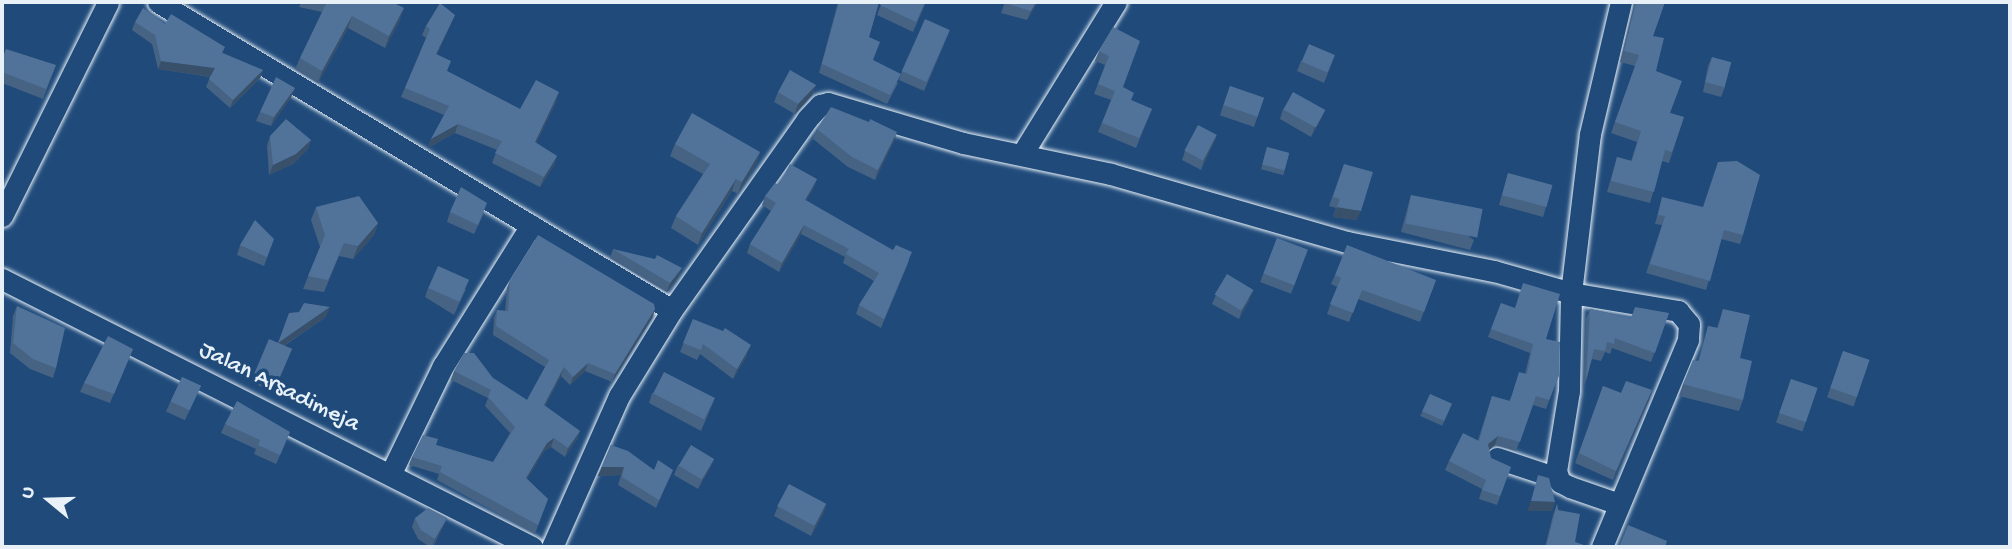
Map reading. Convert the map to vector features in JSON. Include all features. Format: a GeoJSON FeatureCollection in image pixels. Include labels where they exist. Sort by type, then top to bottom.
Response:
{"type":"FeatureCollection","features":[{"type":"Feature","properties":{"kind":"street"},"geometry":{"type":"LineString","coordinates":[[2,216],[108,2]]}},
{"type":"Feature","properties":{"kind":"street"},"geometry":{"type":"LineString","coordinates":[[158,2],[672,310]]}},
{"type":"Feature","properties":{"kind":"street"},"geometry":{"type":"LineString","coordinates":[[1557,478],[1569,391],[1571,293],[1590,134],[1621,2]]}},
{"type":"Feature","properties":{"kind":"street"},"geometry":{"type":"LineString","coordinates":[[1022,154],[1109,4]]}},
{"type":"Feature","properties":{"kind":"street"},"geometry":{"type":"LineString","coordinates":[[552,547],[619,396],[672,310],[820,105],[840,105],[918,131],[1111,174],[1347,242],[1494,271],[1571,293],[1678,311],[1686,316],[1690,328],[1602,547]]}},
{"type":"Feature","properties":{"kind":"street"},"geometry":{"type":"LineString","coordinates":[[391,473],[443,366],[531,225]]}},
{"type":"Feature","properties":{"kind":"street","name":"Jalan Arsadimeja"},"geometry":{"type":"LineString","coordinates":[[2,279],[391,473],[531,547]]}},
{"type":"Feature","properties":{"kind":"street"},"geometry":{"type":"LineString","coordinates":[[1497,458],[1557,478],[1570,487],[1619,504]]}},
{"type":"Feature","properties":{"kind":"building"},"geometry":{"type":"Polygon","coordinates":[[[327,2],[392,2],[404,8],[389,36],[352,16],[322,71],[300,58],[327,2]]]}},
{"type":"Feature","properties":{"kind":"building"},"geometry":{"type":"Polygon","coordinates":[[[839,2],[879,2],[869,37],[880,42],[873,60],[901,74],[890,95],[822,64],[839,2]]]}},
{"type":"Feature","properties":{"kind":"building"},"geometry":{"type":"Polygon","coordinates":[[[882,2],[925,2],[916,22],[880,5],[882,2]]]}},
{"type":"Feature","properties":{"kind":"building"},"geometry":{"type":"Polygon","coordinates":[[[1005,2],[1036,2],[1031,11],[1005,2]]]}},
{"type":"Feature","properties":{"kind":"building"},"geometry":{"type":"Polygon","coordinates":[[[1636,2],[1665,2],[1653,36],[1664,38],[1656,71],[1682,81],[1670,113],[1684,117],[1672,152],[1665,150],[1654,192],[1611,181],[1617,157],[1632,161],[1641,131],[1615,122],[1639,55],[1624,51],[1636,2]]]}},
{"type":"Feature","properties":{"kind":"building"},"geometry":{"type":"Polygon","coordinates":[[[440,3],[455,15],[436,54],[451,61],[447,71],[520,109],[536,80],[559,92],[535,142],[557,156],[544,177],[495,153],[502,141],[458,124],[431,139],[449,106],[405,88],[430,29],[426,26],[440,3]]]}},
{"type":"Feature","properties":{"kind":"building"},"geometry":{"type":"Polygon","coordinates":[[[143,8],[165,24],[171,14],[225,47],[222,53],[263,70],[233,100],[209,79],[215,68],[161,61],[155,35],[135,22],[143,8]]]}},
{"type":"Feature","properties":{"kind":"building"},"geometry":{"type":"Polygon","coordinates":[[[925,19],[950,30],[926,82],[902,71],[925,19]]]}},
{"type":"Feature","properties":{"kind":"building"},"geometry":{"type":"Polygon","coordinates":[[[1113,27],[1140,41],[1123,87],[1134,93],[1131,100],[1152,109],[1139,138],[1102,123],[1115,91],[1098,84],[1109,56],[1099,51],[1113,27]]]}},
{"type":"Feature","properties":{"kind":"building"},"geometry":{"type":"Polygon","coordinates":[[[1309,44],[1335,55],[1327,72],[1302,61],[1309,44]]]}},
{"type":"Feature","properties":{"kind":"building"},"geometry":{"type":"Polygon","coordinates":[[[6,49],[56,65],[46,89],[2,72],[2,59],[6,49]]]}},
{"type":"Feature","properties":{"kind":"building"},"geometry":{"type":"Polygon","coordinates":[[[1712,57],[1731,62],[1725,87],[1705,82],[1712,57]]]}},
{"type":"Feature","properties":{"kind":"building"},"geometry":{"type":"Polygon","coordinates":[[[790,70],[816,85],[798,104],[778,92],[790,70]]]}},
{"type":"Feature","properties":{"kind":"building"},"geometry":{"type":"Polygon","coordinates":[[[276,77],[295,88],[274,117],[260,112],[276,77]]]}},
{"type":"Feature","properties":{"kind":"building"},"geometry":{"type":"Polygon","coordinates":[[[1230,86],[1264,98],[1258,117],[1223,105],[1230,86]]]}},
{"type":"Feature","properties":{"kind":"building"},"geometry":{"type":"Polygon","coordinates":[[[1293,92],[1325,110],[1316,127],[1283,109],[1293,92]]]}},
{"type":"Feature","properties":{"kind":"building"},"geometry":{"type":"Polygon","coordinates":[[[831,107],[869,122],[870,119],[897,132],[878,170],[852,157],[817,129],[831,107]]]}},
{"type":"Feature","properties":{"kind":"building"},"geometry":{"type":"Polygon","coordinates":[[[692,113],[760,152],[742,182],[736,179],[702,233],[676,216],[710,164],[675,144],[692,113]]]}},
{"type":"Feature","properties":{"kind":"building"},"geometry":{"type":"Polygon","coordinates":[[[286,119],[311,140],[296,154],[273,165],[270,136],[286,119]]]}},
{"type":"Feature","properties":{"kind":"building"},"geometry":{"type":"Polygon","coordinates":[[[1198,125],[1217,135],[1203,160],[1184,151],[1198,125]]]}},
{"type":"Feature","properties":{"kind":"building"},"geometry":{"type":"Polygon","coordinates":[[[1267,147],[1289,153],[1285,170],[1262,164],[1267,147]]]}},
{"type":"Feature","properties":{"kind":"building"},"geometry":{"type":"Polygon","coordinates":[[[1737,161],[1760,175],[1743,235],[1724,230],[1710,281],[1650,264],[1665,216],[1658,215],[1662,197],[1703,207],[1718,162],[1737,161]]]}},
{"type":"Feature","properties":{"kind":"building"},"geometry":{"type":"Polygon","coordinates":[[[790,164],[817,179],[805,200],[893,250],[896,245],[912,252],[884,319],[859,305],[879,273],[846,254],[849,249],[804,225],[782,263],[750,244],[776,203],[765,196],[775,183],[779,185],[790,164]]]}},
{"type":"Feature","properties":{"kind":"building"},"geometry":{"type":"Polygon","coordinates":[[[1344,164],[1373,172],[1361,211],[1337,207],[1340,199],[1333,197],[1344,164]]]}},
{"type":"Feature","properties":{"kind":"building"},"geometry":{"type":"Polygon","coordinates":[[[1508,173],[1552,185],[1546,207],[1502,195],[1508,173]]]}},
{"type":"Feature","properties":{"kind":"building"},"geometry":{"type":"Polygon","coordinates":[[[461,187],[487,203],[478,225],[450,212],[461,187]]]}},
{"type":"Feature","properties":{"kind":"building"},"geometry":{"type":"Polygon","coordinates":[[[1411,195],[1483,209],[1477,237],[1405,223],[1411,195]]]}},
{"type":"Feature","properties":{"kind":"building"},"geometry":{"type":"Polygon","coordinates":[[[359,196],[378,223],[358,246],[344,243],[328,280],[308,276],[325,235],[316,207],[359,196]]]}},
{"type":"Feature","properties":{"kind":"building"},"geometry":{"type":"Polygon","coordinates":[[[255,220],[274,239],[267,257],[240,245],[255,220]]]}},
{"type":"Feature","properties":{"kind":"building"},"geometry":{"type":"Polygon","coordinates":[[[538,235],[654,304],[655,309],[615,374],[588,363],[573,377],[564,367],[544,405],[580,431],[568,448],[554,438],[547,443],[526,478],[548,499],[538,525],[440,472],[442,466],[412,457],[423,435],[438,439],[436,445],[493,462],[515,427],[488,397],[491,390],[454,371],[464,353],[474,353],[493,378],[527,400],[549,360],[496,326],[497,310],[508,311],[510,280],[538,235]]]}},
{"type":"Feature","properties":{"kind":"building"},"geometry":{"type":"Polygon","coordinates":[[[1277,238],[1308,250],[1294,285],[1263,273],[1277,238]]]}},
{"type":"Feature","properties":{"kind":"building"},"geometry":{"type":"Polygon","coordinates":[[[1347,245],[1436,280],[1424,312],[1362,290],[1353,313],[1330,304],[1341,278],[1335,275],[1347,245]]]}},
{"type":"Feature","properties":{"kind":"building"},"geometry":{"type":"Polygon","coordinates":[[[613,249],[655,259],[657,255],[682,268],[670,283],[613,249]]]}},
{"type":"Feature","properties":{"kind":"building"},"geometry":{"type":"Polygon","coordinates":[[[438,266],[469,280],[459,302],[428,288],[438,266]]]}},
{"type":"Feature","properties":{"kind":"building"},"geometry":{"type":"Polygon","coordinates":[[[1227,274],[1254,290],[1241,311],[1215,295],[1227,274]]]}},
{"type":"Feature","properties":{"kind":"building"},"geometry":{"type":"Polygon","coordinates":[[[1523,283],[1560,294],[1546,339],[1560,342],[1559,375],[1549,400],[1536,396],[1520,442],[1498,436],[1488,444],[1491,458],[1511,467],[1500,496],[1482,490],[1486,480],[1449,461],[1463,433],[1479,441],[1492,396],[1510,401],[1519,372],[1527,374],[1533,344],[1491,329],[1501,303],[1515,308],[1523,283]]]}},
{"type":"Feature","properties":{"kind":"building"},"geometry":{"type":"Polygon","coordinates":[[[304,303],[330,307],[278,343],[289,313],[299,312],[304,303]]]}},
{"type":"Feature","properties":{"kind":"building"},"geometry":{"type":"Polygon","coordinates":[[[17,306],[65,328],[56,368],[33,359],[13,343],[17,306]]]}},
{"type":"Feature","properties":{"kind":"building"},"geometry":{"type":"Polygon","coordinates":[[[1635,307],[1669,313],[1655,353],[1615,338],[1614,344],[1607,342],[1605,351],[1594,349],[1586,381],[1590,309],[1631,318],[1635,307]]]}},
{"type":"Feature","properties":{"kind":"building"},"geometry":{"type":"Polygon","coordinates":[[[1723,309],[1750,315],[1740,358],[1752,361],[1743,400],[1683,384],[1693,360],[1699,361],[1708,326],[1718,328],[1723,309]]]}},
{"type":"Feature","properties":{"kind":"building"},"geometry":{"type":"Polygon","coordinates":[[[693,319],[723,331],[725,328],[751,345],[737,369],[703,344],[701,350],[683,343],[693,319]]]}},
{"type":"Feature","properties":{"kind":"building"},"geometry":{"type":"Polygon","coordinates":[[[108,336],[133,349],[114,394],[84,383],[108,336]]]}},
{"type":"Feature","properties":{"kind":"building"},"geometry":{"type":"Polygon","coordinates":[[[269,339],[292,349],[278,383],[255,373],[269,339]]]}},
{"type":"Feature","properties":{"kind":"building"},"geometry":{"type":"Polygon","coordinates":[[[1843,351],[1869,360],[1857,397],[1830,388],[1843,351]]]}},
{"type":"Feature","properties":{"kind":"building"},"geometry":{"type":"Polygon","coordinates":[[[664,372],[715,398],[704,419],[653,393],[664,372]]]}},
{"type":"Feature","properties":{"kind":"building"},"geometry":{"type":"Polygon","coordinates":[[[182,377],[201,386],[190,410],[171,401],[182,377]]]}},
{"type":"Feature","properties":{"kind":"building"},"geometry":{"type":"Polygon","coordinates":[[[1791,379],[1817,388],[1806,422],[1779,413],[1791,379]]]}},
{"type":"Feature","properties":{"kind":"building"},"geometry":{"type":"Polygon","coordinates":[[[1626,381],[1652,390],[1616,471],[1579,453],[1603,386],[1621,393],[1626,381]]]}},
{"type":"Feature","properties":{"kind":"building"},"geometry":{"type":"Polygon","coordinates":[[[1430,394],[1452,404],[1444,421],[1422,411],[1430,394]]]}},
{"type":"Feature","properties":{"kind":"building"},"geometry":{"type":"Polygon","coordinates":[[[237,401],[290,432],[280,455],[258,445],[260,440],[225,424],[237,401]]]}},
{"type":"Feature","properties":{"kind":"building"},"geometry":{"type":"Polygon","coordinates":[[[611,445],[628,451],[654,470],[658,460],[673,470],[659,500],[622,477],[624,467],[602,467],[611,445]]]}},
{"type":"Feature","properties":{"kind":"building"},"geometry":{"type":"Polygon","coordinates":[[[691,445],[714,459],[702,479],[679,466],[691,445]]]}},
{"type":"Feature","properties":{"kind":"building"},"geometry":{"type":"Polygon","coordinates":[[[1538,475],[1549,478],[1555,502],[1531,501],[1538,475]]]}},
{"type":"Feature","properties":{"kind":"building"},"geometry":{"type":"Polygon","coordinates":[[[789,484],[826,504],[814,526],[777,506],[789,484]]]}},
{"type":"Feature","properties":{"kind":"building"},"geometry":{"type":"Polygon","coordinates":[[[1557,504],[1558,510],[1580,514],[1575,542],[1589,547],[1546,547],[1557,504]]]}},
{"type":"Feature","properties":{"kind":"building"},"geometry":{"type":"Polygon","coordinates":[[[428,508],[447,518],[435,539],[421,530],[415,518],[428,508]]]}},
{"type":"Feature","properties":{"kind":"building"},"geometry":{"type":"Polygon","coordinates":[[[1628,525],[1667,541],[1665,547],[1619,547],[1628,525]]]}}]}
